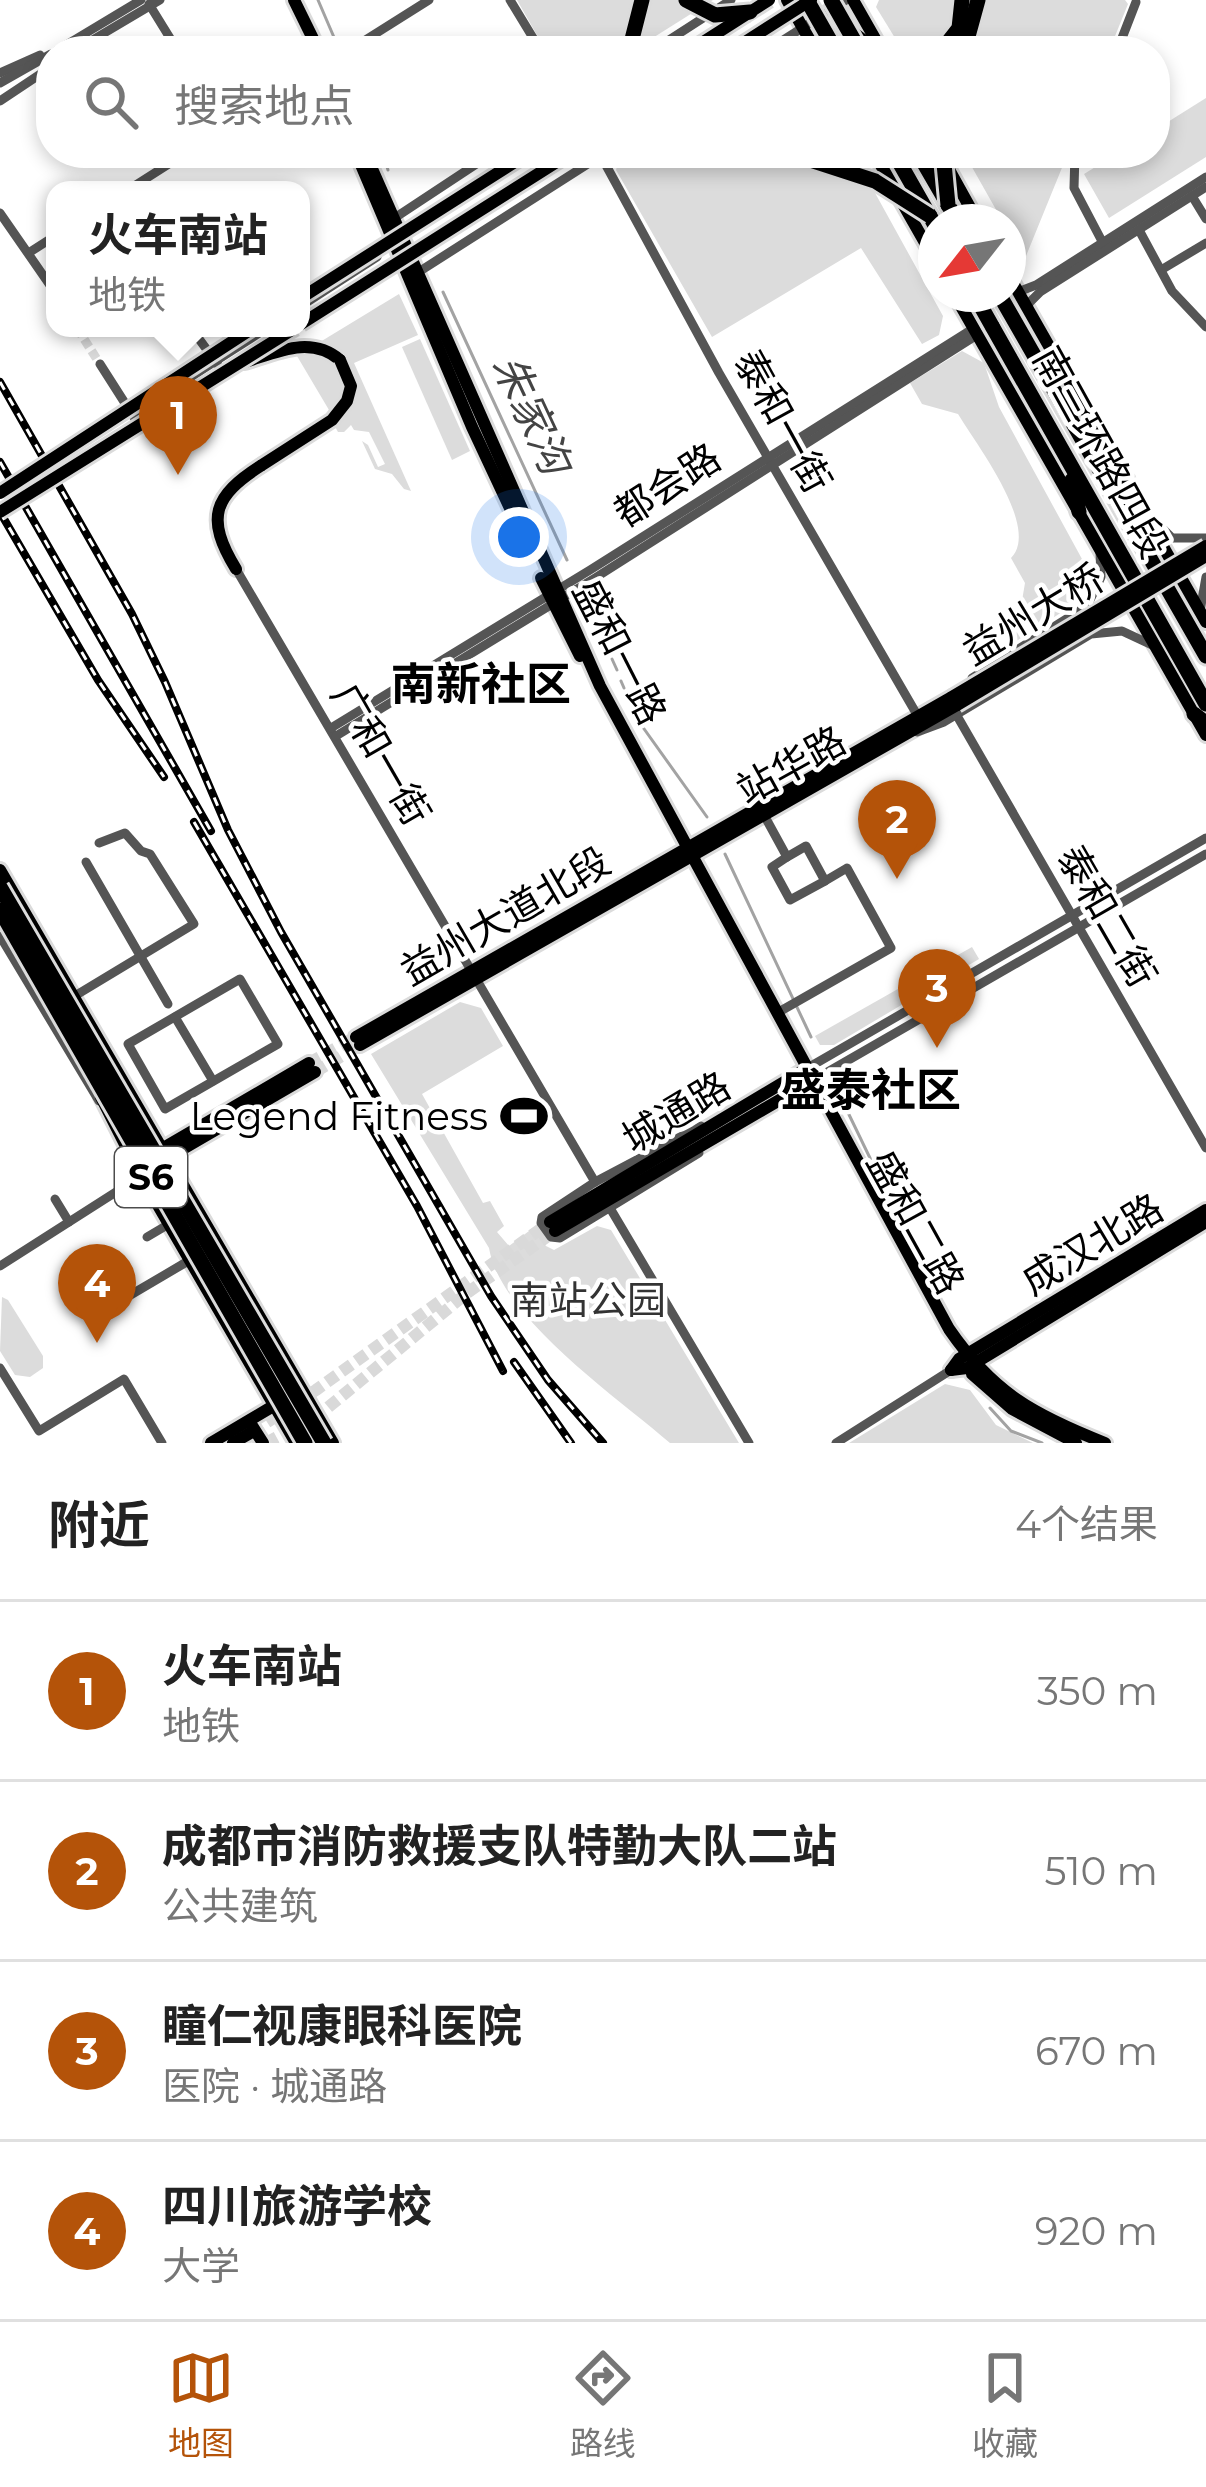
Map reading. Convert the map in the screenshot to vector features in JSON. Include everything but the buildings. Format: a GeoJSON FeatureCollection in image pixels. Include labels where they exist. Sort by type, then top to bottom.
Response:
{"type":"FeatureCollection","features":[{"type":"Feature","properties":{"kind":"highway"},"geometry":{"type":"LineString","coordinates":[[633,36],[642,0]]}},
{"type":"Feature","properties":{"kind":"highway"},"geometry":{"type":"LineString","coordinates":[[686,0],[715,15],[750,12]]}},
{"type":"Feature","properties":{"kind":"highway"},"geometry":{"type":"LineString","coordinates":[[831,0],[852,36]]}},
{"type":"Feature","properties":{"kind":"highway"},"geometry":{"type":"LineString","coordinates":[[953,36],[959,28],[962,0]]}},
{"type":"Feature","properties":{"kind":"highway"},"geometry":{"type":"LineString","coordinates":[[968,36],[978,0]]}},
{"type":"Feature","properties":{"kind":"highway"},"geometry":{"type":"LineString","coordinates":[[799,2],[825,36]]}},
{"type":"Feature","properties":{"kind":"highway"},"geometry":{"type":"LineString","coordinates":[[762,36],[769,27]]}},
{"type":"Feature","properties":{"kind":"highway"},"geometry":{"type":"LineString","coordinates":[[849,31],[856,36]]}},
{"type":"Feature","properties":{"kind":"highway"},"geometry":{"type":"LineString","coordinates":[[835,168],[875,181],[918,211]]}},
{"type":"Feature","properties":{"kind":"highway"},"geometry":{"type":"LineString","coordinates":[[902,168],[923,204]]}},
{"type":"Feature","properties":{"kind":"highway"},"geometry":{"type":"LineString","coordinates":[[927,168],[947,204]]}},
{"type":"Feature","properties":{"kind":"highway"},"geometry":{"type":"LineString","coordinates":[[943,168],[948,204]]}},
{"type":"Feature","properties":{"kind":"highway","name":"南三环路四段"},"geometry":{"type":"LineString","coordinates":[[978,312],[981,330],[1067,460],[1202,713]]}},
{"type":"Feature","properties":{"kind":"highway","name":"南三环路四段"},"geometry":{"type":"LineString","coordinates":[[1009,312],[1206,656]]}},
{"type":"Feature","properties":{"kind":"highway"},"geometry":{"type":"LineString","coordinates":[[1086,450],[1126,480]]}},
{"type":"Feature","properties":{"kind":"highway"},"geometry":{"type":"LineString","coordinates":[[1067,460],[1079,512]]}},
{"type":"Feature","properties":{"kind":"highway","name":"S6"},"geometry":{"type":"LineString","coordinates":[[0,887],[328,1443]]}},
{"type":"Feature","properties":{"kind":"highway","name":"S6"},"geometry":{"type":"LineString","coordinates":[[0,911],[296,1442]]}},
{"type":"Feature","properties":{"kind":"main road"},"geometry":{"type":"LineString","coordinates":[[290,0],[307,36]]}},
{"type":"Feature","properties":{"kind":"main road"},"geometry":{"type":"LineString","coordinates":[[714,36],[769,0]]}},
{"type":"Feature","properties":{"kind":"main road"},"geometry":{"type":"LineString","coordinates":[[849,0],[869,36]]}},
{"type":"Feature","properties":{"kind":"main road"},"geometry":{"type":"LineString","coordinates":[[799,2],[807,36]]}},
{"type":"Feature","properties":{"kind":"main road"},"geometry":{"type":"LineString","coordinates":[[755,36],[799,2]]}},
{"type":"Feature","properties":{"kind":"main road"},"geometry":{"type":"LineString","coordinates":[[364,168],[392,221]]}},
{"type":"Feature","properties":{"kind":"main road"},"geometry":{"type":"LineString","coordinates":[[371,168],[392,221]]}},
{"type":"Feature","properties":{"kind":"main road"},"geometry":{"type":"LineString","coordinates":[[310,296],[506,168]]}},
{"type":"Feature","properties":{"kind":"main road"},"geometry":{"type":"LineString","coordinates":[[310,316],[547,168]]}},
{"type":"Feature","properties":{"kind":"main road"},"geometry":{"type":"LineString","coordinates":[[883,168],[918,230]]}},
{"type":"Feature","properties":{"kind":"main road"},"geometry":{"type":"LineString","coordinates":[[949,168],[969,204]]}},
{"type":"Feature","properties":{"kind":"main road","name":"盛和一路"},"geometry":{"type":"LineString","coordinates":[[392,221],[554,597],[688,851]]}},
{"type":"Feature","properties":{"kind":"main road"},"geometry":{"type":"LineString","coordinates":[[1026,306],[1203,617]]}},
{"type":"Feature","properties":{"kind":"main road"},"geometry":{"type":"LineString","coordinates":[[968,312],[1157,649],[1202,713],[1206,735]]}},
{"type":"Feature","properties":{"kind":"main road"},"geometry":{"type":"LineString","coordinates":[[228,344],[235,337]]}},
{"type":"Feature","properties":{"kind":"main road"},"geometry":{"type":"LineString","coordinates":[[0,493],[239,337]]}},
{"type":"Feature","properties":{"kind":"main road"},"geometry":{"type":"LineString","coordinates":[[0,512],[278,337]]}},
{"type":"Feature","properties":{"kind":"main road"},"geometry":{"type":"LineString","coordinates":[[236,569],[218,532],[217,512],[233,483],[332,420],[347,400],[350,378],[337,356],[310,346],[238,364]]}},
{"type":"Feature","properties":{"kind":"main road","name":"益州大桥"},"geometry":{"type":"LineString","coordinates":[[955,705],[1206,542]]}},
{"type":"Feature","properties":{"kind":"main road","name":"益州大桥"},"geometry":{"type":"LineString","coordinates":[[955,705],[1206,556]]}},
{"type":"Feature","properties":{"kind":"main road"},"geometry":{"type":"LineString","coordinates":[[904,731],[955,705]]}},
{"type":"Feature","properties":{"kind":"main road","name":"站华路"},"geometry":{"type":"LineString","coordinates":[[688,851],[764,814],[920,719],[955,705]]}},
{"type":"Feature","properties":{"kind":"main road","name":"站华路"},"geometry":{"type":"LineString","coordinates":[[688,851],[904,731]]}},
{"type":"Feature","properties":{"kind":"main road"},"geometry":{"type":"LineString","coordinates":[[688,851],[806,1077]]}},
{"type":"Feature","properties":{"kind":"main road"},"geometry":{"type":"LineString","coordinates":[[688,851],[963,1363],[994,1396],[1076,1443]]}},
{"type":"Feature","properties":{"kind":"main road","name":"益州大道北段"},"geometry":{"type":"LineString","coordinates":[[358,1041],[688,851]]}},
{"type":"Feature","properties":{"kind":"main road"},"geometry":{"type":"LineString","coordinates":[[0,870],[301,1388],[328,1443]]}},
{"type":"Feature","properties":{"kind":"main road"},"geometry":{"type":"LineString","coordinates":[[0,911],[78,1040],[109,1119],[296,1442],[322,1425]]}},
{"type":"Feature","properties":{"kind":"main road"},"geometry":{"type":"LineString","coordinates":[[141,1176],[165,1153],[312,1067]]}},
{"type":"Feature","properties":{"kind":"main road","name":"城通路"},"geometry":{"type":"LineString","coordinates":[[552,1226],[806,1077]]}},
{"type":"Feature","properties":{"kind":"main road","name":"成汉北路"},"geometry":{"type":"LineString","coordinates":[[963,1363],[1206,1210]]}},
{"type":"Feature","properties":{"kind":"main road","name":"成汉北路"},"geometry":{"type":"LineString","coordinates":[[963,1363],[1206,1222]]}},
{"type":"Feature","properties":{"kind":"main road"},"geometry":{"type":"LineString","coordinates":[[963,1363],[1036,1414],[1105,1443]]}},
{"type":"Feature","properties":{"kind":"main road"},"geometry":{"type":"LineString","coordinates":[[233,1443],[274,1405],[301,1388]]}},
{"type":"Feature","properties":{"kind":"main road"},"geometry":{"type":"LineString","coordinates":[[211,1443],[250,1426]]}},
{"type":"Feature","properties":{"kind":"main road"},"geometry":{"type":"LineString","coordinates":[[250,1426],[263,1443]]}},
{"type":"Feature","properties":{"kind":"street"},"geometry":{"type":"LineString","coordinates":[[372,36],[429,0]]}},
{"type":"Feature","properties":{"kind":"street"},"geometry":{"type":"LineString","coordinates":[[510,0],[532,36]]}},
{"type":"Feature","properties":{"kind":"street"},"geometry":{"type":"LineString","coordinates":[[676,36],[731,0]]}},
{"type":"Feature","properties":{"kind":"street"},"geometry":{"type":"LineString","coordinates":[[788,36],[849,0]]}},
{"type":"Feature","properties":{"kind":"street"},"geometry":{"type":"LineString","coordinates":[[1123,36],[1136,0]]}},
{"type":"Feature","properties":{"kind":"street"},"geometry":{"type":"LineString","coordinates":[[97,36],[150,1]]}},
{"type":"Feature","properties":{"kind":"street"},"geometry":{"type":"LineString","coordinates":[[150,1],[170,36]]}},
{"type":"Feature","properties":{"kind":"street"},"geometry":{"type":"LineString","coordinates":[[83,36],[150,1]]}},
{"type":"Feature","properties":{"kind":"street"},"geometry":{"type":"LineString","coordinates":[[0,73],[36,58]]}},
{"type":"Feature","properties":{"kind":"street"},"geometry":{"type":"LineString","coordinates":[[0,83],[36,62]]}},
{"type":"Feature","properties":{"kind":"street"},"geometry":{"type":"LineString","coordinates":[[0,98],[36,75]]}},
{"type":"Feature","properties":{"kind":"street"},"geometry":{"type":"LineString","coordinates":[[310,297],[377,257],[392,221],[471,168]]}},
{"type":"Feature","properties":{"kind":"street"},"geometry":{"type":"LineString","coordinates":[[310,316],[382,267],[411,272],[582,168]]}},
{"type":"Feature","properties":{"kind":"street","name":"泰和一街"},"geometry":{"type":"LineString","coordinates":[[610,168],[770,460],[920,719]]}},
{"type":"Feature","properties":{"kind":"street"},"geometry":{"type":"LineString","coordinates":[[1075,168],[1074,188],[1104,247]]}},
{"type":"Feature","properties":{"kind":"street"},"geometry":{"type":"LineString","coordinates":[[1028,310],[1033,297],[1206,177]]}},
{"type":"Feature","properties":{"kind":"street"},"geometry":{"type":"LineString","coordinates":[[1026,289],[1139,230],[1206,187]]}},
{"type":"Feature","properties":{"kind":"street"},"geometry":{"type":"LineString","coordinates":[[1192,196],[1206,219]]}},
{"type":"Feature","properties":{"kind":"street"},"geometry":{"type":"LineString","coordinates":[[0,213],[46,278]]}},
{"type":"Feature","properties":{"kind":"street"},"geometry":{"type":"LineString","coordinates":[[1139,230],[1172,291],[1206,327]]}},
{"type":"Feature","properties":{"kind":"street"},"geometry":{"type":"LineString","coordinates":[[30,252],[46,242]]}},
{"type":"Feature","properties":{"kind":"street"},"geometry":{"type":"LineString","coordinates":[[1160,270],[1206,243]]}},
{"type":"Feature","properties":{"kind":"street","name":"都会路"},"geometry":{"type":"LineString","coordinates":[[333,732],[981,330]]}},
{"type":"Feature","properties":{"kind":"street"},"geometry":{"type":"LineString","coordinates":[[198,337],[219,365]]}},
{"type":"Feature","properties":{"kind":"street"},"geometry":{"type":"LineString","coordinates":[[219,365],[255,337]]}},
{"type":"Feature","properties":{"kind":"street"},"geometry":{"type":"LineString","coordinates":[[100,364],[135,418],[270,337]]}},
{"type":"Feature","properties":{"kind":"street"},"geometry":{"type":"LineString","coordinates":[[1126,480],[1162,531],[1206,542]]}},
{"type":"Feature","properties":{"kind":"street"},"geometry":{"type":"LineString","coordinates":[[920,719],[1083,610],[1099,585],[1099,547]]}},
{"type":"Feature","properties":{"kind":"street","name":"广和一街"},"geometry":{"type":"LineString","coordinates":[[236,569],[595,1182]]}},
{"type":"Feature","properties":{"kind":"street"},"geometry":{"type":"LineString","coordinates":[[1203,617],[1206,577]]}},
{"type":"Feature","properties":{"kind":"street"},"geometry":{"type":"LineString","coordinates":[[1083,610],[1090,609],[1097,616],[1099,622],[1091,634]]}},
{"type":"Feature","properties":{"kind":"street"},"geometry":{"type":"LineString","coordinates":[[955,705],[1091,634],[1122,631],[1157,649]]}},
{"type":"Feature","properties":{"kind":"street","name":"泰和二街"},"geometry":{"type":"LineString","coordinates":[[955,705],[1206,1148]]}},
{"type":"Feature","properties":{"kind":"street"},"geometry":{"type":"LineString","coordinates":[[764,814],[787,857]]}},
{"type":"Feature","properties":{"kind":"street"},"geometry":{"type":"LineString","coordinates":[[73,997],[194,924],[150,854],[125,833],[99,843]]}},
{"type":"Feature","properties":{"kind":"street","name":"城通路"},"geometry":{"type":"LineString","coordinates":[[806,1077],[1206,838]]}},
{"type":"Feature","properties":{"kind":"street"},"geometry":{"type":"LineString","coordinates":[[776,1013],[891,948],[847,868],[790,900],[772,867],[806,847],[825,880]]}},
{"type":"Feature","properties":{"kind":"street","name":"城通路"},"geometry":{"type":"LineString","coordinates":[[806,1077],[1206,854]]}},
{"type":"Feature","properties":{"kind":"street"},"geometry":{"type":"LineString","coordinates":[[86,862],[168,1004]]}},
{"type":"Feature","properties":{"kind":"street"},"geometry":{"type":"LineString","coordinates":[[0,936],[109,1119]]}},
{"type":"Feature","properties":{"kind":"street"},"geometry":{"type":"LineString","coordinates":[[240,979],[278,1044],[213,1081],[164,1109],[128,1044],[240,979]]}},
{"type":"Feature","properties":{"kind":"street"},"geometry":{"type":"LineString","coordinates":[[175,1016],[213,1081]]}},
{"type":"Feature","properties":{"kind":"street"},"geometry":{"type":"LineString","coordinates":[[132,1097],[151,1086]]}},
{"type":"Feature","properties":{"kind":"street"},"geometry":{"type":"LineString","coordinates":[[742,1114],[693,1157],[555,1239],[541,1223],[542,1216],[595,1182],[677,1137],[742,1114]]}},
{"type":"Feature","properties":{"kind":"street"},"geometry":{"type":"LineString","coordinates":[[0,1265],[141,1176]]}},
{"type":"Feature","properties":{"kind":"street"},"geometry":{"type":"LineString","coordinates":[[55,1199],[69,1222]]}},
{"type":"Feature","properties":{"kind":"street"},"geometry":{"type":"LineString","coordinates":[[610,1208],[749,1443]]}},
{"type":"Feature","properties":{"kind":"street"},"geometry":{"type":"LineString","coordinates":[[147,1237],[169,1224]]}},
{"type":"Feature","properties":{"kind":"street"},"geometry":{"type":"LineString","coordinates":[[94,1281],[110,1306],[190,1260]]}},
{"type":"Feature","properties":{"kind":"street","name":"成汉北路"},"geometry":{"type":"LineString","coordinates":[[836,1443],[963,1363]]}},
{"type":"Feature","properties":{"kind":"street"},"geometry":{"type":"LineString","coordinates":[[0,1368],[38,1431],[124,1379],[162,1443]]}},
{"type":"Feature","properties":{"kind":"green space"},"geometry":{"type":"Polygon","coordinates":[[[517,0],[713,0],[656,36],[537,36],[517,0]]]}},
{"type":"Feature","properties":{"kind":"green space"},"geometry":{"type":"Polygon","coordinates":[[[879,0],[1125,0],[1128,4],[1115,36],[894,36],[876,7],[879,0]]]}},
{"type":"Feature","properties":{"kind":"green space"},"geometry":{"type":"Polygon","coordinates":[[[1206,98],[1206,157],[1109,218],[1084,174],[1094,168],[1170,168],[1170,121],[1206,98]]]}},
{"type":"Feature","properties":{"kind":"green space"},"geometry":{"type":"Polygon","coordinates":[[[617,168],[861,168],[918,271],[918,312],[941,312],[943,316],[939,335],[922,344],[861,248],[712,337],[617,168]]]}},
{"type":"Feature","properties":{"kind":"green space"},"geometry":{"type":"Polygon","coordinates":[[[972,168],[1062,168],[1026,256],[1026,204],[993,204],[972,168]]]}},
{"type":"Feature","properties":{"kind":"green space"},"geometry":{"type":"Polygon","coordinates":[[[399,294],[418,335],[354,363],[411,491],[392,474],[375,469],[362,441],[378,467],[385,464],[369,432],[351,425],[338,432],[333,423],[343,409],[329,410],[297,356],[399,294]]]}},
{"type":"Feature","properties":{"kind":"green space"},"geometry":{"type":"Polygon","coordinates":[[[420,339],[470,451],[452,460],[402,347],[420,339]]]}},
{"type":"Feature","properties":{"kind":"green space"},"geometry":{"type":"Polygon","coordinates":[[[962,351],[984,363],[999,407],[1082,559],[1070,607],[1015,642],[1025,583],[1011,558],[1018,544],[1012,507],[958,414],[922,404],[910,383],[962,351]]]}},
{"type":"Feature","properties":{"kind":"green space"},"geometry":{"type":"Polygon","coordinates":[[[972,947],[979,959],[834,1045],[820,1045],[815,1036],[972,947]]]}},
{"type":"Feature","properties":{"kind":"green space","name":"南站公园"},"geometry":{"type":"Polygon","coordinates":[[[460,1002],[481,1008],[503,1046],[422,1094],[483,1203],[490,1201],[504,1226],[497,1232],[509,1246],[533,1228],[554,1250],[597,1226],[611,1230],[739,1443],[670,1443],[564,1354],[515,1302],[498,1275],[489,1248],[371,1054],[460,1002]]]}},
{"type":"Feature","properties":{"kind":"green space"},"geometry":{"type":"Polygon","coordinates":[[[2,1297],[43,1356],[43,1368],[30,1377],[15,1375],[0,1351],[2,1297]]]}},
{"type":"Feature","properties":{"kind":"green space"},"geometry":{"type":"Polygon","coordinates":[[[945,1384],[970,1390],[996,1425],[1033,1443],[849,1443],[945,1384]]]}},
{"type":"Feature","properties":{"kind":"waterway","name":"朱家沟"},"geometry":{"type":"LineString","coordinates":[[318,0],[333,36]]}},
{"type":"Feature","properties":{"kind":"waterway","name":"朱家沟"},"geometry":{"type":"LineString","coordinates":[[443,292],[567,560]]}},
{"type":"Feature","properties":{"kind":"waterway","name":"朱家沟"},"geometry":{"type":"LineString","coordinates":[[584,598],[591,613]]}},
{"type":"Feature","properties":{"kind":"waterway","name":"朱家沟"},"geometry":{"type":"LineString","coordinates":[[612,659],[617,670]]}},
{"type":"Feature","properties":{"kind":"waterway","name":"朱家沟"},"geometry":{"type":"LineString","coordinates":[[621,681],[624,688]]}},
{"type":"Feature","properties":{"kind":"waterway","name":"朱家沟"},"geometry":{"type":"LineString","coordinates":[[630,701],[637,719],[707,817]]}},
{"type":"Feature","properties":{"kind":"waterway","name":"朱家沟"},"geometry":{"type":"LineString","coordinates":[[725,854],[811,1037]]}},
{"type":"Feature","properties":{"kind":"waterway","name":"朱家沟"},"geometry":{"type":"LineString","coordinates":[[841,1098],[925,1272]]}},
{"type":"Feature","properties":{"kind":"waterway","name":"朱家沟"},"geometry":{"type":"LineString","coordinates":[[990,1408],[1011,1431],[1042,1443]]}},
{"type":"Feature","properties":{"kind":"tunnel"},"geometry":{"type":"LineString","coordinates":[[83,337],[100,364]]}},
{"type":"Feature","properties":{"kind":"tunnel"},"geometry":{"type":"LineString","coordinates":[[309,1063],[356,1037]]}},
{"type":"Feature","properties":{"kind":"tunnel"},"geometry":{"type":"LineString","coordinates":[[315,1072],[360,1045]]}},
{"type":"Feature","properties":{"kind":"tunnel"},"geometry":{"type":"LineString","coordinates":[[252,1432],[549,1223]]}},
{"type":"Feature","properties":{"kind":"tunnel"},"geometry":{"type":"LineString","coordinates":[[266,1443],[320,1414],[467,1293],[555,1231]]}},
{"type":"Feature","properties":{"kind":"railway"},"geometry":{"type":"LineString","coordinates":[[0,382],[132,614],[228,830],[281,932],[491,1296],[548,1380],[603,1443]]}},
{"type":"Feature","properties":{"kind":"railway"},"geometry":{"type":"LineString","coordinates":[[0,462],[211,831]]}},
{"type":"Feature","properties":{"kind":"railway"},"geometry":{"type":"LineString","coordinates":[[0,512],[98,680],[164,777]]}},
{"type":"Feature","properties":{"kind":"railway"},"geometry":{"type":"LineString","coordinates":[[194,822],[417,1206],[503,1371]]}},
{"type":"Feature","properties":{"kind":"railway"},"geometry":{"type":"LineString","coordinates":[[514,1362],[571,1443]]}},
{"type":"Feature","properties":{"kind":"place","name":"火车南站"},"geometry":{"type":"Point","coordinates":[178,475]}},
{"type":"Feature","properties":{"kind":"place","name":"成都市消防救援支队特勤大队二站"},"geometry":{"type":"Point","coordinates":[897,879]}},
{"type":"Feature","properties":{"kind":"place","name":"瞳仁视康眼科医院"},"geometry":{"type":"Point","coordinates":[937,1048]}},
{"type":"Feature","properties":{"kind":"place","name":"Legend Fitness"},"geometry":{"type":"Point","coordinates":[524,1116]}},
{"type":"Feature","properties":{"kind":"place","name":"四川旅游学校"},"geometry":{"type":"Point","coordinates":[97,1343]}},
{"type":"Feature","properties":{"kind":"district","name":"南新社区"},"geometry":{"type":"Point","coordinates":[481,683]}},
{"type":"Feature","properties":{"kind":"district","name":"盛泰社区"},"geometry":{"type":"Point","coordinates":[871,1089]}}]}
